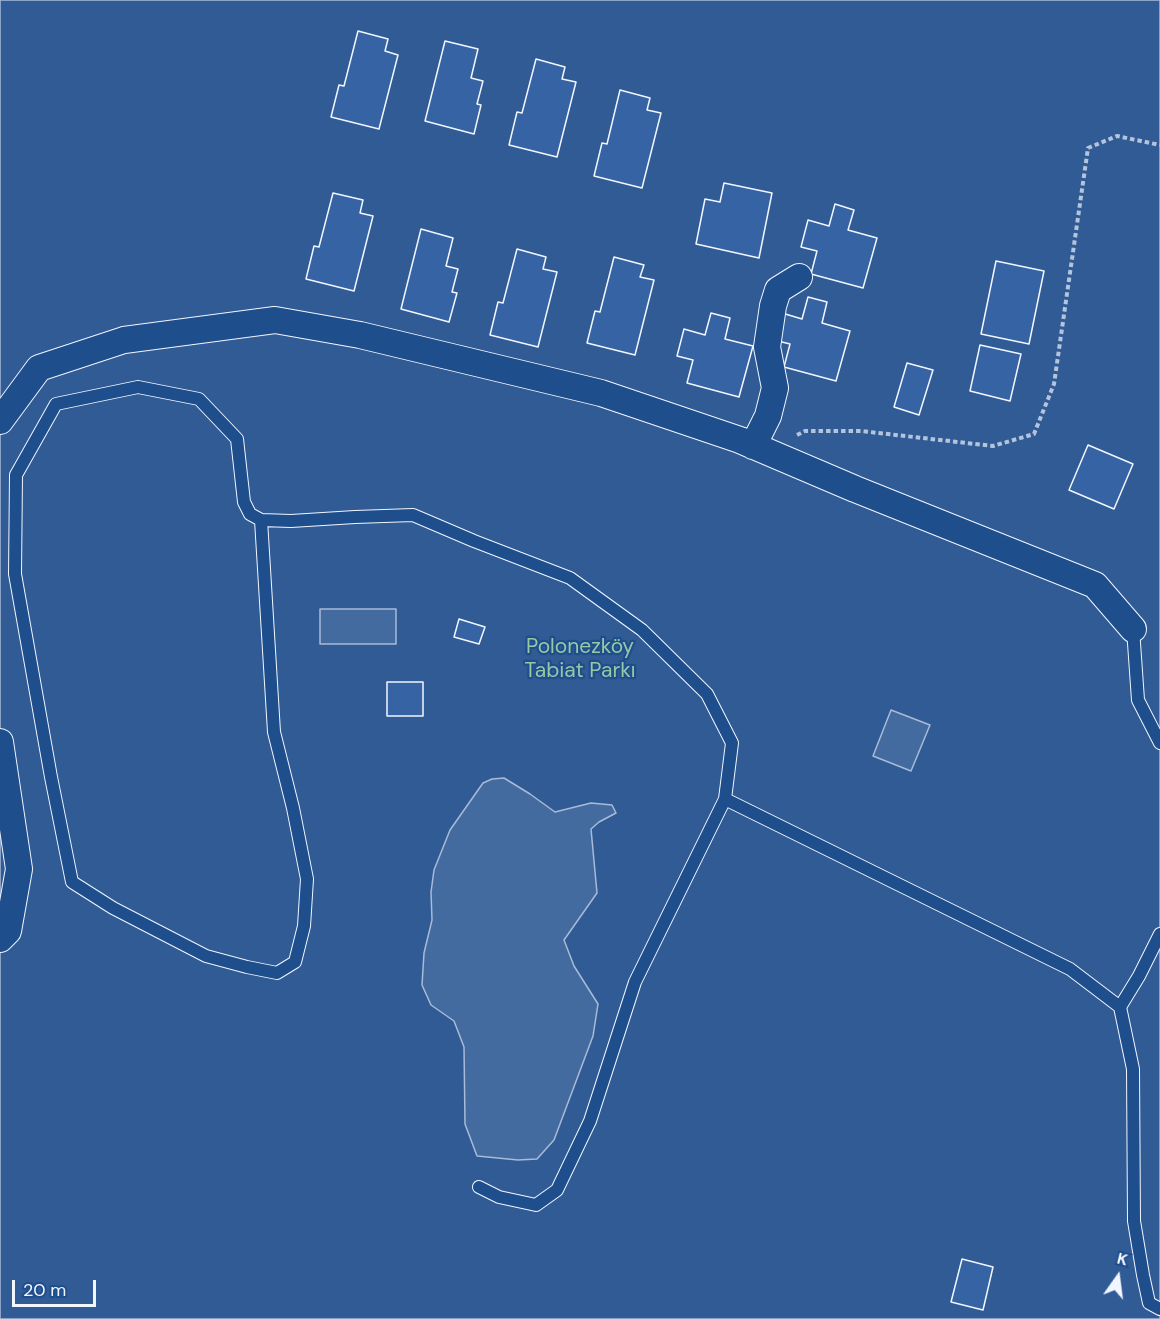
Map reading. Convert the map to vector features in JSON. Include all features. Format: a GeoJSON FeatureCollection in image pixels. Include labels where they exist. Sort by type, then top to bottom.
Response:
{"type":"FeatureCollection","features":[{"type":"Feature","properties":{"kind":"street"},"geometry":{"type":"LineString","coordinates":[[759,448],[775,388],[767,347],[773,306],[778,290],[799,277]]}},
{"type":"Feature","properties":{"kind":"street"},"geometry":{"type":"LineString","coordinates":[[0,421],[39,368],[124,340],[275,320],[360,335],[601,393],[740,440],[855,489],[1095,585],[1133,629]]}},
{"type":"Feature","properties":{"kind":"street"},"geometry":{"type":"LineString","coordinates":[[0,742],[19,869],[8,931],[0,939]]}},
{"type":"Feature","properties":{"kind":"lane"},"geometry":{"type":"LineString","coordinates":[[261,520],[274,732],[293,808],[307,879],[304,926],[295,962],[277,973],[206,956],[113,908],[72,882],[15,574],[16,475],[56,404],[138,387],[200,399],[237,439],[244,502],[250,514],[261,520],[291,521],[355,516],[413,515],[570,578],[642,630],[707,694],[732,743],[725,799],[635,982],[590,1121],[557,1190],[536,1204],[499,1197],[480,1187]]}},
{"type":"Feature","properties":{"kind":"lane"},"geometry":{"type":"LineString","coordinates":[[1133,629],[1138,700],[1160,743]]}},
{"type":"Feature","properties":{"kind":"lane"},"geometry":{"type":"LineString","coordinates":[[725,799],[1070,969],[1120,1007],[1133,1069],[1134,1221],[1149,1303],[1160,1309]]}},
{"type":"Feature","properties":{"kind":"lane"},"geometry":{"type":"LineString","coordinates":[[1120,1007],[1160,934]]}},
{"type":"Feature","properties":{"kind":"path"},"geometry":{"type":"LineString","coordinates":[[759,448],[805,431],[861,431],[993,446],[1034,434],[1054,384],[1088,148],[1117,135],[1160,145]]}},
{"type":"Feature","properties":{"kind":"shaded area","name":"Polonezköy Tabiat Parkı"},"geometry":{"type":"Polygon","coordinates":[[[0,0],[1160,0],[1160,1319],[0,1319],[0,0]]]}},
{"type":"Feature","properties":{"kind":"shaded area"},"geometry":{"type":"Polygon","coordinates":[[[320,609],[396,609],[396,644],[320,644],[320,609]]]}},
{"type":"Feature","properties":{"kind":"shaded area"},"geometry":{"type":"Polygon","coordinates":[[[891,710],[930,725],[911,771],[873,756],[891,710]]]}},
{"type":"Feature","properties":{"kind":"shaded area"},"geometry":{"type":"Polygon","coordinates":[[[504,778],[555,812],[591,803],[612,805],[616,813],[591,829],[597,893],[564,940],[574,966],[598,1004],[593,1036],[554,1140],[537,1159],[518,1160],[477,1156],[465,1124],[464,1047],[454,1021],[431,1005],[422,985],[424,953],[432,920],[431,892],[434,870],[450,830],[483,783],[492,779],[504,778]]]}},
{"type":"Feature","properties":{"kind":"building"},"geometry":{"type":"Polygon","coordinates":[[[358,31],[388,39],[385,51],[398,55],[379,129],[331,117],[339,85],[344,86],[358,31]]]}},
{"type":"Feature","properties":{"kind":"building"},"geometry":{"type":"Polygon","coordinates":[[[445,41],[478,49],[471,78],[483,81],[477,104],[481,105],[474,134],[425,121],[445,41]]]}},
{"type":"Feature","properties":{"kind":"building"},"geometry":{"type":"Polygon","coordinates":[[[536,59],[565,67],[562,79],[576,82],[557,157],[509,145],[517,112],[522,113],[536,59]]]}},
{"type":"Feature","properties":{"kind":"building"},"geometry":{"type":"Polygon","coordinates":[[[620,90],[650,98],[647,110],[661,113],[642,188],[594,176],[602,143],[607,144],[620,90]]]}},
{"type":"Feature","properties":{"kind":"building"},"geometry":{"type":"Polygon","coordinates":[[[724,183],[772,193],[759,258],[696,244],[705,199],[720,202],[724,183]]]}},
{"type":"Feature","properties":{"kind":"building"},"geometry":{"type":"Polygon","coordinates":[[[333,193],[363,200],[360,213],[373,216],[354,291],[306,279],[314,246],[319,247],[333,193]]]}},
{"type":"Feature","properties":{"kind":"building"},"geometry":{"type":"Polygon","coordinates":[[[835,204],[854,210],[848,230],[877,238],[863,288],[811,274],[817,251],[801,247],[808,220],[829,226],[835,204]]]}},
{"type":"Feature","properties":{"kind":"building"},"geometry":{"type":"Polygon","coordinates":[[[421,229],[453,238],[446,266],[458,269],[452,292],[457,293],[449,322],[401,309],[421,229]]]}},
{"type":"Feature","properties":{"kind":"building"},"geometry":{"type":"Polygon","coordinates":[[[517,249],[546,257],[543,269],[557,272],[538,347],[490,335],[498,302],[503,303],[517,249]]]}},
{"type":"Feature","properties":{"kind":"building"},"geometry":{"type":"Polygon","coordinates":[[[614,257],[644,265],[640,277],[654,280],[635,355],[587,343],[595,311],[600,312],[614,257]]]}},
{"type":"Feature","properties":{"kind":"building"},"geometry":{"type":"Polygon","coordinates":[[[996,261],[1044,271],[1029,344],[981,334],[996,261]]]}},
{"type":"Feature","properties":{"kind":"building"},"geometry":{"type":"Polygon","coordinates":[[[808,297],[827,302],[822,323],[850,331],[836,381],[784,367],[790,344],[774,340],[782,313],[802,319],[808,297]]]}},
{"type":"Feature","properties":{"kind":"building"},"geometry":{"type":"Polygon","coordinates":[[[711,313],[730,318],[725,339],[753,346],[739,397],[687,383],[693,360],[677,356],[684,329],[705,335],[711,313]]]}},
{"type":"Feature","properties":{"kind":"building"},"geometry":{"type":"Polygon","coordinates":[[[980,345],[1021,354],[1010,401],[970,391],[980,345]]]}},
{"type":"Feature","properties":{"kind":"building"},"geometry":{"type":"Polygon","coordinates":[[[907,363],[933,370],[919,415],[894,407],[907,363]]]}},
{"type":"Feature","properties":{"kind":"building"},"geometry":{"type":"Polygon","coordinates":[[[1088,445],[1133,464],[1114,509],[1069,490],[1088,445]]]}},
{"type":"Feature","properties":{"kind":"building"},"geometry":{"type":"Polygon","coordinates":[[[459,619],[485,627],[479,644],[454,637],[459,619]]]}},
{"type":"Feature","properties":{"kind":"building"},"geometry":{"type":"Polygon","coordinates":[[[387,682],[423,682],[423,716],[387,716],[387,682]]]}},
{"type":"Feature","properties":{"kind":"building"},"geometry":{"type":"Polygon","coordinates":[[[962,1259],[993,1267],[983,1310],[951,1302],[962,1259]]]}}]}
